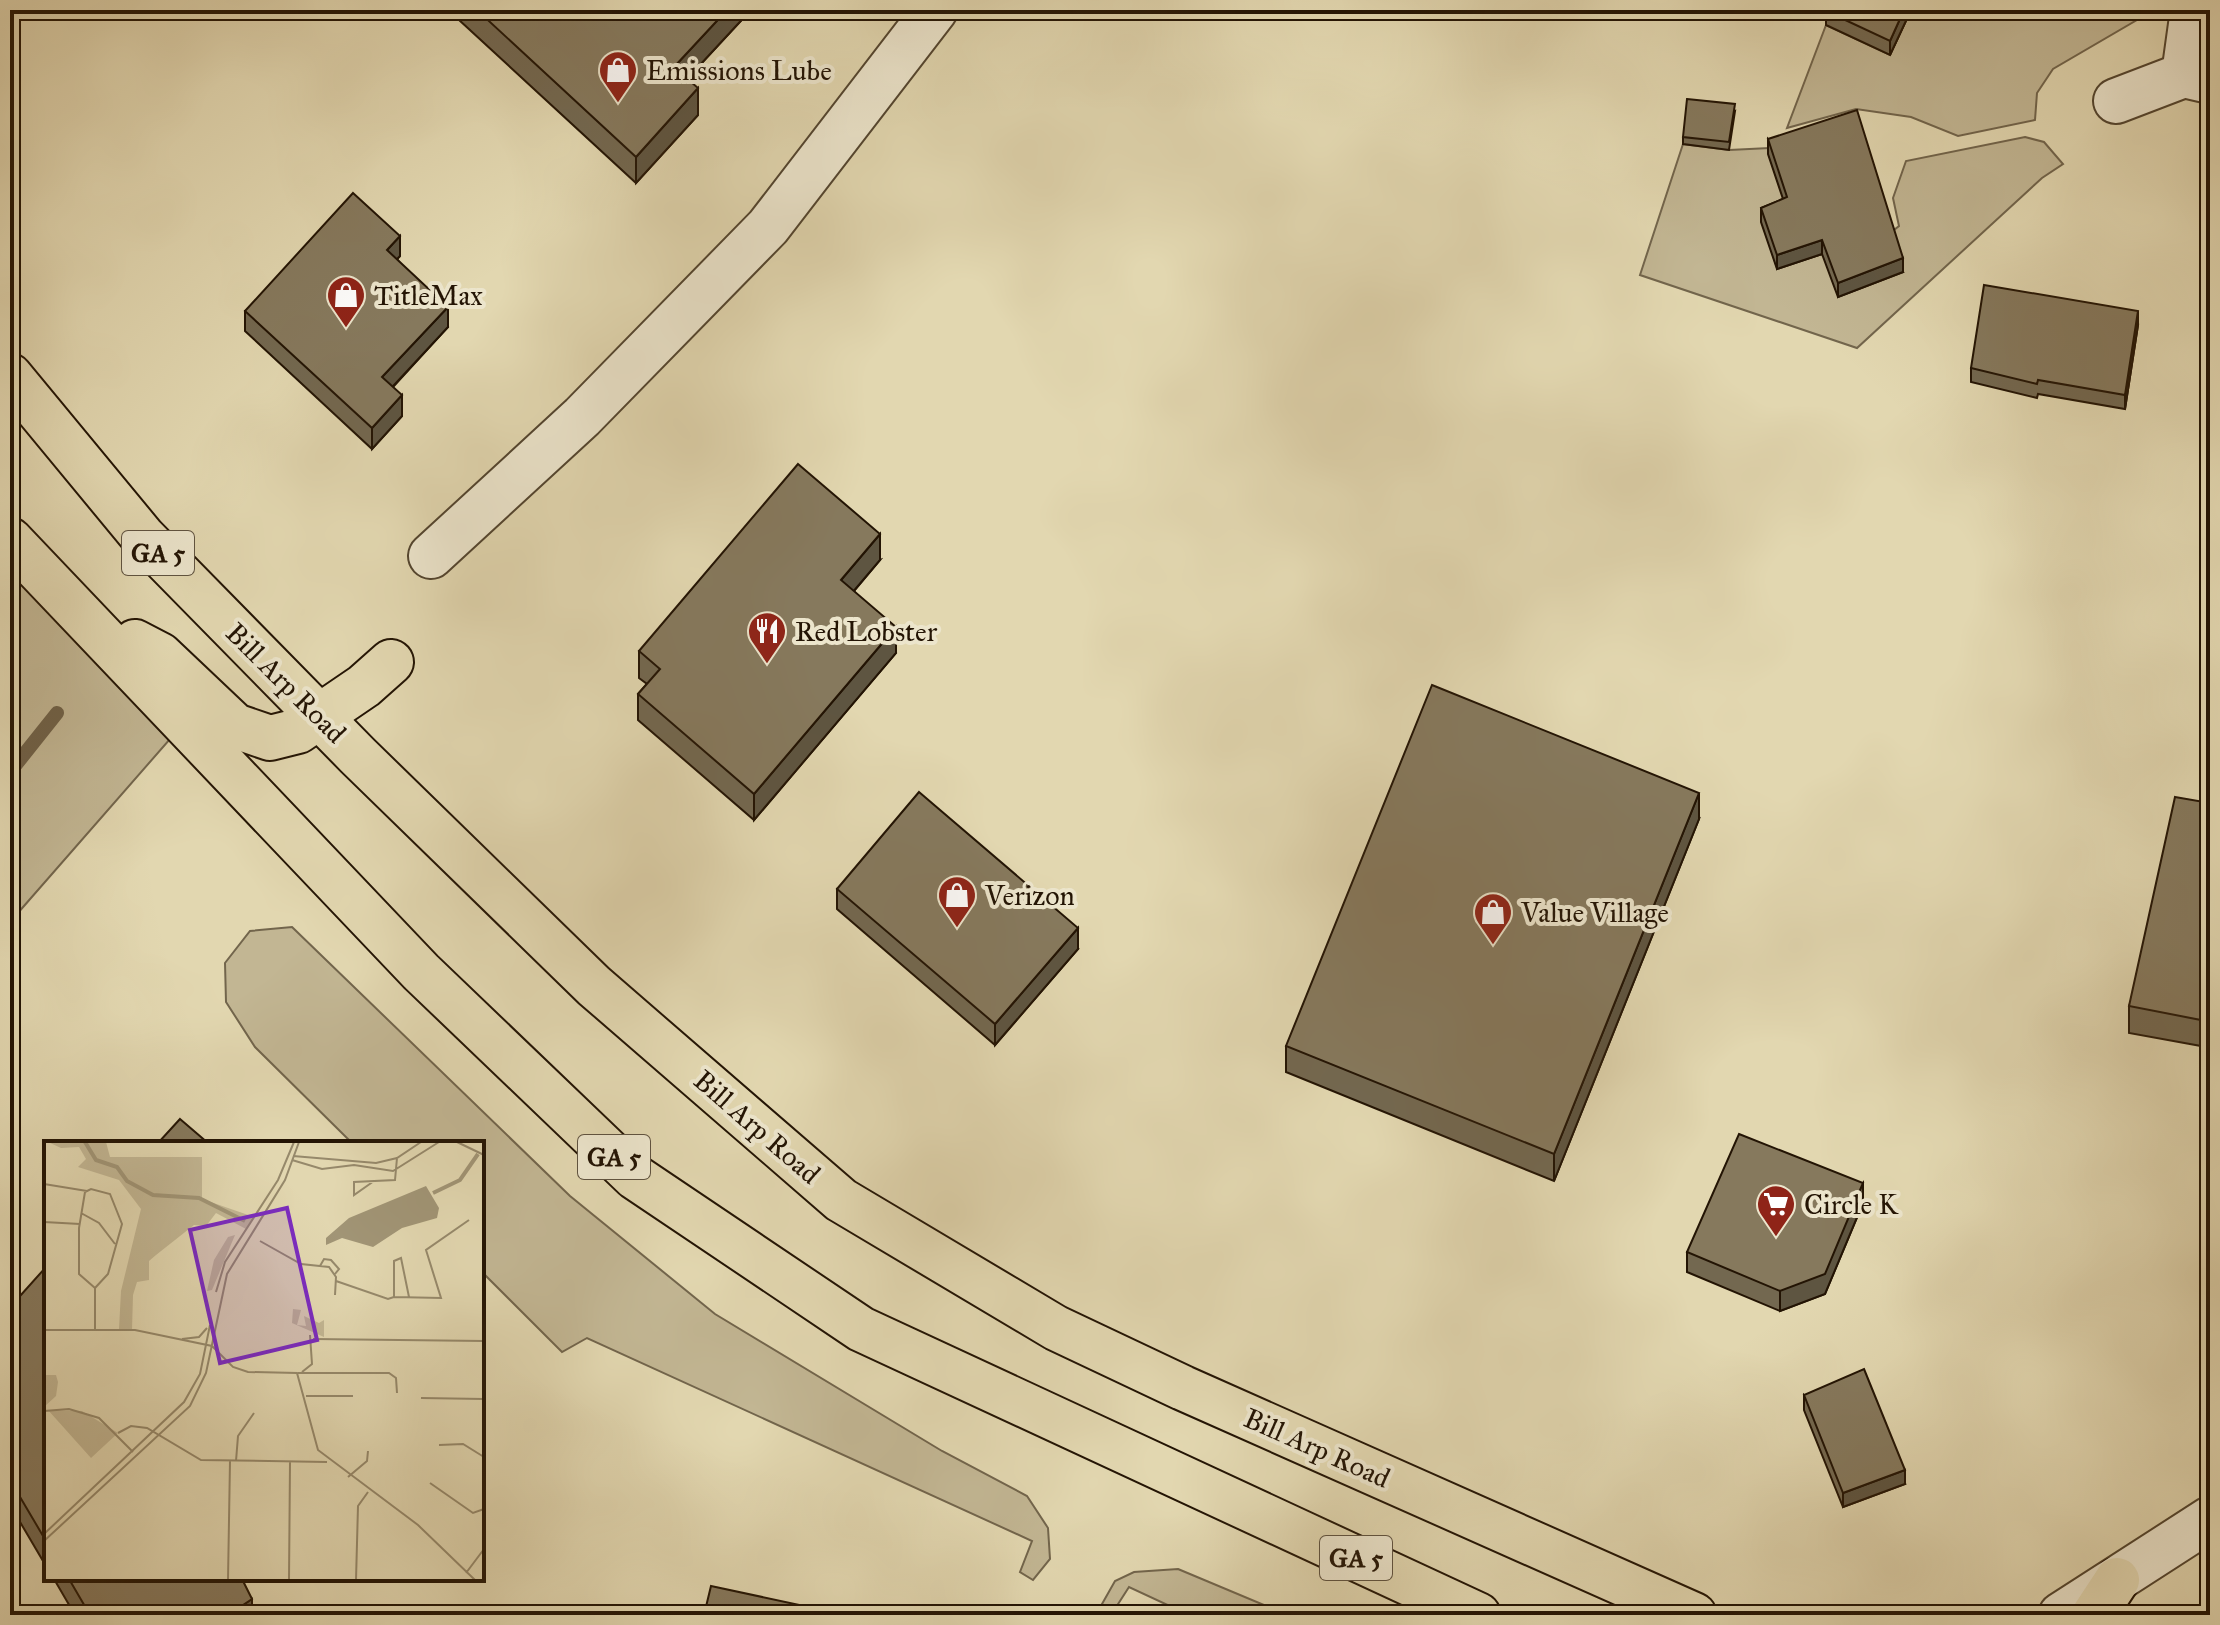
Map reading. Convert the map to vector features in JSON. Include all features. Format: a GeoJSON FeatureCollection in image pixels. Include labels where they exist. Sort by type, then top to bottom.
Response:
{"type":"FeatureCollection","features":[{"type":"Feature","properties":{"kind":"main road","name":"Bill Arp Road"},"geometry":{"type":"LineString","coordinates":[[10,376],[143,537],[319,717],[594,986],[841,1200],[1056,1328],[1694,1615]]}},
{"type":"Feature","properties":{"kind":"main road","name":"GA 5"},"geometry":{"type":"LineString","coordinates":[[10,540],[421,972],[635,1177],[861,1329],[1478,1615]]}},
{"type":"Feature","properties":{"kind":"main road"},"geometry":{"type":"LineString","coordinates":[[80,613],[160,655],[235,726],[270,738],[298,731],[364,686],[391,662]]}},
{"type":"Feature","properties":{"kind":"street"},"geometry":{"type":"LineString","coordinates":[[431,556],[582,417],[768,227],[935,10]]}},
{"type":"Feature","properties":{"kind":"street"},"geometry":{"type":"LineString","coordinates":[[2116,101],[2197,78],[2193,10]]}},
{"type":"Feature","properties":{"kind":"street"},"geometry":{"type":"LineString","coordinates":[[2061,1615],[2106,1597],[2210,1519]]}},
{"type":"Feature","properties":{"kind":"shaded area"},"geometry":{"type":"Polygon","coordinates":[[[1911,10],[2154,10],[2053,69],[2037,93],[2035,120],[1958,136],[1911,117],[1856,109],[1787,128],[1826,25],[1890,55],[1911,10]]]}},
{"type":"Feature","properties":{"kind":"shaded area"},"geometry":{"type":"Polygon","coordinates":[[[2025,137],[2044,142],[2063,164],[2042,178],[1857,348],[1640,275],[1683,144],[1729,150],[1788,147],[1787,211],[1762,222],[1777,268],[1890,233],[1899,226],[1893,198],[1906,161],[2025,137]]]}},
{"type":"Feature","properties":{"kind":"shaded area"},"geometry":{"type":"Polygon","coordinates":[[[32,563],[184,723],[10,922],[10,594],[32,563]]]}},
{"type":"Feature","properties":{"kind":"shaded area"},"geometry":{"type":"Polygon","coordinates":[[[292,927],[570,1196],[715,1314],[942,1451],[1027,1496],[1048,1528],[1050,1559],[1033,1580],[1020,1572],[1032,1541],[587,1338],[562,1352],[484,1274],[484,1141],[350,1141],[255,1047],[226,1002],[225,963],[250,931],[292,927]]]}},
{"type":"Feature","properties":{"kind":"shaded area"},"geometry":{"type":"Polygon","coordinates":[[[1178,1569],[1288,1615],[1189,1615],[1129,1587],[1108,1615],[1102,1604],[1115,1581],[1134,1572],[1178,1569]]]}},
{"type":"Feature","properties":{"kind":"building","name":"Emissions Lube"},"geometry":{"type":"Polygon","coordinates":[[[477,10],[727,10],[674,67],[698,88],[636,157],[477,10]]]}},
{"type":"Feature","properties":{"kind":"building"},"geometry":{"type":"Polygon","coordinates":[[[1826,10],[1904,10],[1890,41],[1826,10]]]}},
{"type":"Feature","properties":{"kind":"building"},"geometry":{"type":"Polygon","coordinates":[[[1687,99],[1735,104],[1729,142],[1683,137],[1687,99]]]}},
{"type":"Feature","properties":{"kind":"building"},"geometry":{"type":"Polygon","coordinates":[[[1857,110],[1903,258],[1838,283],[1822,240],[1777,255],[1761,208],[1787,197],[1768,139],[1857,110]]]}},
{"type":"Feature","properties":{"kind":"building","name":"TitleMax"},"geometry":{"type":"Polygon","coordinates":[[[353,193],[400,236],[387,250],[448,307],[382,377],[402,395],[372,428],[245,311],[353,193]]]}},
{"type":"Feature","properties":{"kind":"building"},"geometry":{"type":"Polygon","coordinates":[[[1984,285],[2138,311],[2125,395],[2038,380],[2037,384],[1971,368],[1984,285]]]}},
{"type":"Feature","properties":{"kind":"building"},"geometry":{"type":"Polygon","coordinates":[[[2210,291],[2210,317],[2205,316],[2210,291]]]}},
{"type":"Feature","properties":{"kind":"building","name":"Red Lobster"},"geometry":{"type":"Polygon","coordinates":[[[798,464],[880,534],[841,580],[896,627],[754,794],[638,694],[660,669],[639,651],[798,464]]]}},
{"type":"Feature","properties":{"kind":"building","name":"Value Village"},"geometry":{"type":"Polygon","coordinates":[[[1432,685],[1699,793],[1554,1154],[1286,1046],[1432,685]]]}},
{"type":"Feature","properties":{"kind":"building","name":"Verizon"},"geometry":{"type":"Polygon","coordinates":[[[919,792],[1078,928],[995,1024],[837,889],[919,792]]]}},
{"type":"Feature","properties":{"kind":"building"},"geometry":{"type":"Polygon","coordinates":[[[2175,797],[2210,803],[2210,978],[2201,1020],[2129,1006],[2175,797]]]}},
{"type":"Feature","properties":{"kind":"building"},"geometry":{"type":"Polygon","coordinates":[[[180,1119],[206,1141],[160,1141],[180,1119]]]}},
{"type":"Feature","properties":{"kind":"building","name":"Circle K"},"geometry":{"type":"Polygon","coordinates":[[[1739,1134],[1863,1183],[1825,1274],[1780,1291],[1687,1252],[1739,1134]]]}},
{"type":"Feature","properties":{"kind":"building"},"geometry":{"type":"Polygon","coordinates":[[[44,1269],[44,1538],[10,1480],[10,1351],[20,1296],[44,1269]]]}},
{"type":"Feature","properties":{"kind":"building"},"geometry":{"type":"Polygon","coordinates":[[[1864,1369],[1905,1470],[1843,1493],[1804,1395],[1864,1369]]]}},
{"type":"Feature","properties":{"kind":"building"},"geometry":{"type":"Polygon","coordinates":[[[70,1581],[243,1581],[252,1599],[228,1615],[90,1615],[70,1581]]]}},
{"type":"Feature","properties":{"kind":"building"},"geometry":{"type":"Polygon","coordinates":[[[711,1586],[846,1615],[704,1615],[711,1586]]]}},
{"type":"Feature","properties":{"kind":"waterway"},"geometry":{"type":"LineString","coordinates":[[10,772],[57,713]]}},
{"type":"Feature","properties":{"kind":"place","name":"Emissions Lube"},"geometry":{"type":"Point","coordinates":[618,104]}},
{"type":"Feature","properties":{"kind":"place","name":"TitleMax"},"geometry":{"type":"Point","coordinates":[346,329]}},
{"type":"Feature","properties":{"kind":"place","name":"Red Lobster"},"geometry":{"type":"Point","coordinates":[767,665]}},
{"type":"Feature","properties":{"kind":"place","name":"Verizon"},"geometry":{"type":"Point","coordinates":[957,929]}},
{"type":"Feature","properties":{"kind":"place","name":"Value Village"},"geometry":{"type":"Point","coordinates":[1493,946]}},
{"type":"Feature","properties":{"kind":"place","name":"Circle K"},"geometry":{"type":"Point","coordinates":[1776,1238]}}]}
